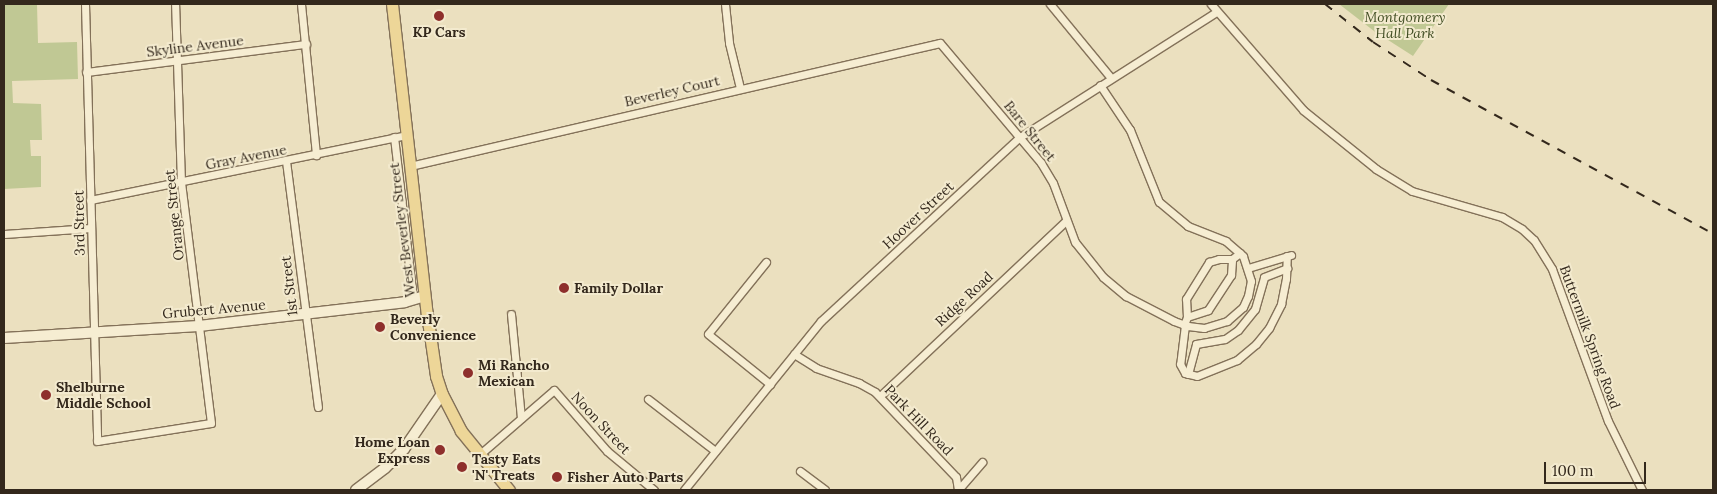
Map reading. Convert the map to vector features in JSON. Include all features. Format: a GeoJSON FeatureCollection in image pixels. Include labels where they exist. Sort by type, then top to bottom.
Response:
{"type":"FeatureCollection","features":[{"type":"Feature","properties":{"kind":"main road","name":"West Beverley Street"},"geometry":{"type":"LineString","coordinates":[[392,4],[433,362],[442,394],[456,422],[479,455],[510,490]]}},
{"type":"Feature","properties":{"kind":"street","name":"3rd Street"},"geometry":{"type":"LineString","coordinates":[[85,4],[96,441]]}},
{"type":"Feature","properties":{"kind":"street","name":"Orange Street"},"geometry":{"type":"LineString","coordinates":[[96,441],[211,423],[182,182],[175,4]]}},
{"type":"Feature","properties":{"kind":"street"},"geometry":{"type":"LineString","coordinates":[[302,4],[316,155]]}},
{"type":"Feature","properties":{"kind":"street"},"geometry":{"type":"LineString","coordinates":[[725,4],[730,43],[740,88]]}},
{"type":"Feature","properties":{"kind":"street"},"geometry":{"type":"LineString","coordinates":[[1050,4],[1110,78]]}},
{"type":"Feature","properties":{"kind":"street","name":"Buttermilk Spring Road"},"geometry":{"type":"LineString","coordinates":[[1211,4],[1303,110],[1376,169],[1412,191],[1502,217],[1522,229],[1534,240],[1552,269],[1608,421],[1642,490]]}},
{"type":"Feature","properties":{"kind":"street","name":"Hoover Street"},"geometry":{"type":"LineString","coordinates":[[684,490],[827,315],[1020,137],[1216,12]]}},
{"type":"Feature","properties":{"kind":"street","name":"Beverley Court"},"geometry":{"type":"LineString","coordinates":[[410,166],[940,43]]}},
{"type":"Feature","properties":{"kind":"street","name":"Bare Street"},"geometry":{"type":"LineString","coordinates":[[940,43],[1041,163],[1053,183],[1066,221],[1082,252],[1103,277],[1141,305],[1185,325],[1213,327],[1232,318],[1243,307],[1248,296],[1251,281],[1248,268]]}},
{"type":"Feature","properties":{"kind":"street","name":"Skyline Avenue"},"geometry":{"type":"LineString","coordinates":[[86,72],[306,44]]}},
{"type":"Feature","properties":{"kind":"street"},"geometry":{"type":"LineString","coordinates":[[1100,85],[1130,130],[1159,202],[1188,226],[1226,241],[1240,253],[1248,268],[1289,256],[1281,304],[1269,328],[1256,344],[1237,360],[1220,368],[1197,376],[1188,374],[1180,364],[1187,317],[1186,299],[1209,262],[1220,258],[1232,259],[1240,253]]}},
{"type":"Feature","properties":{"kind":"street","name":"Gray Avenue"},"geometry":{"type":"LineString","coordinates":[[90,200],[406,135]]}},
{"type":"Feature","properties":{"kind":"street","name":"West Beverley Street"},"geometry":{"type":"LineString","coordinates":[[394,137],[413,299]]}},
{"type":"Feature","properties":{"kind":"street","name":"1st Street"},"geometry":{"type":"LineString","coordinates":[[286,161],[304,314],[318,407]]}},
{"type":"Feature","properties":{"kind":"street","name":"Ridge Road"},"geometry":{"type":"LineString","coordinates":[[880,396],[1066,221]]}},
{"type":"Feature","properties":{"kind":"street"},"geometry":{"type":"LineString","coordinates":[[4,234],[91,228]]}},
{"type":"Feature","properties":{"kind":"street"},"geometry":{"type":"LineString","coordinates":[[1187,317],[1208,310],[1231,275],[1232,259]]}},
{"type":"Feature","properties":{"kind":"street"},"geometry":{"type":"LineString","coordinates":[[766,262],[708,334],[770,384]]}},
{"type":"Feature","properties":{"kind":"street"},"geometry":{"type":"LineString","coordinates":[[1188,374],[1196,344],[1225,339],[1238,330],[1254,309],[1264,277],[1286,268]]}},
{"type":"Feature","properties":{"kind":"street","name":"Grubert Avenue"},"geometry":{"type":"LineString","coordinates":[[4,338],[199,326],[304,314],[425,296]]}},
{"type":"Feature","properties":{"kind":"street"},"geometry":{"type":"LineString","coordinates":[[479,455],[521,418],[511,314]]}},
{"type":"Feature","properties":{"kind":"street","name":"Park Hill Road"},"geometry":{"type":"LineString","coordinates":[[794,354],[823,371],[861,384],[880,396],[956,477],[958,490]]}},
{"type":"Feature","properties":{"kind":"street","name":"Noon Street"},"geometry":{"type":"LineString","coordinates":[[521,418],[554,390],[607,452],[654,490]]}},
{"type":"Feature","properties":{"kind":"street"},"geometry":{"type":"LineString","coordinates":[[356,490],[399,455],[420,428],[442,394]]}},
{"type":"Feature","properties":{"kind":"street"},"geometry":{"type":"LineString","coordinates":[[648,399],[715,451]]}},
{"type":"Feature","properties":{"kind":"street"},"geometry":{"type":"LineString","coordinates":[[958,490],[982,462]]}},
{"type":"Feature","properties":{"kind":"street"},"geometry":{"type":"LineString","coordinates":[[800,471],[825,490]]}},
{"type":"Feature","properties":{"kind":"green space"},"geometry":{"type":"Polygon","coordinates":[[[4,4],[37,4],[38,43],[77,42],[78,79],[12,81],[13,103],[41,104],[42,140],[30,140],[31,156],[41,156],[41,187],[4,189],[4,4]]]}},
{"type":"Feature","properties":{"kind":"green space","name":"Montgomery Hall Park"},"geometry":{"type":"Polygon","coordinates":[[[1339,4],[1449,4],[1413,56],[1374,31],[1339,4]]]}},
{"type":"Feature","properties":{"kind":"railway"},"geometry":{"type":"LineString","coordinates":[[1325,4],[1373,42],[1431,80],[1713,234]]}},
{"type":"Feature","properties":{"kind":"place","name":"KP Cars"},"geometry":{"type":"Point","coordinates":[439,16]}},
{"type":"Feature","properties":{"kind":"place","name":"Family Dollar"},"geometry":{"type":"Point","coordinates":[564,288]}},
{"type":"Feature","properties":{"kind":"place","name":"Beverly Convenience"},"geometry":{"type":"Point","coordinates":[380,327]}},
{"type":"Feature","properties":{"kind":"place","name":"Mi Rancho Mexican"},"geometry":{"type":"Point","coordinates":[468,373]}},
{"type":"Feature","properties":{"kind":"place","name":"Shelburne Middle School"},"geometry":{"type":"Point","coordinates":[46,395]}},
{"type":"Feature","properties":{"kind":"place","name":"Home Loan Express"},"geometry":{"type":"Point","coordinates":[440,450]}},
{"type":"Feature","properties":{"kind":"place","name":"Tasty Eats 'N' Treats"},"geometry":{"type":"Point","coordinates":[462,467]}},
{"type":"Feature","properties":{"kind":"place","name":"Fisher Auto Parts"},"geometry":{"type":"Point","coordinates":[557,477]}}]}
